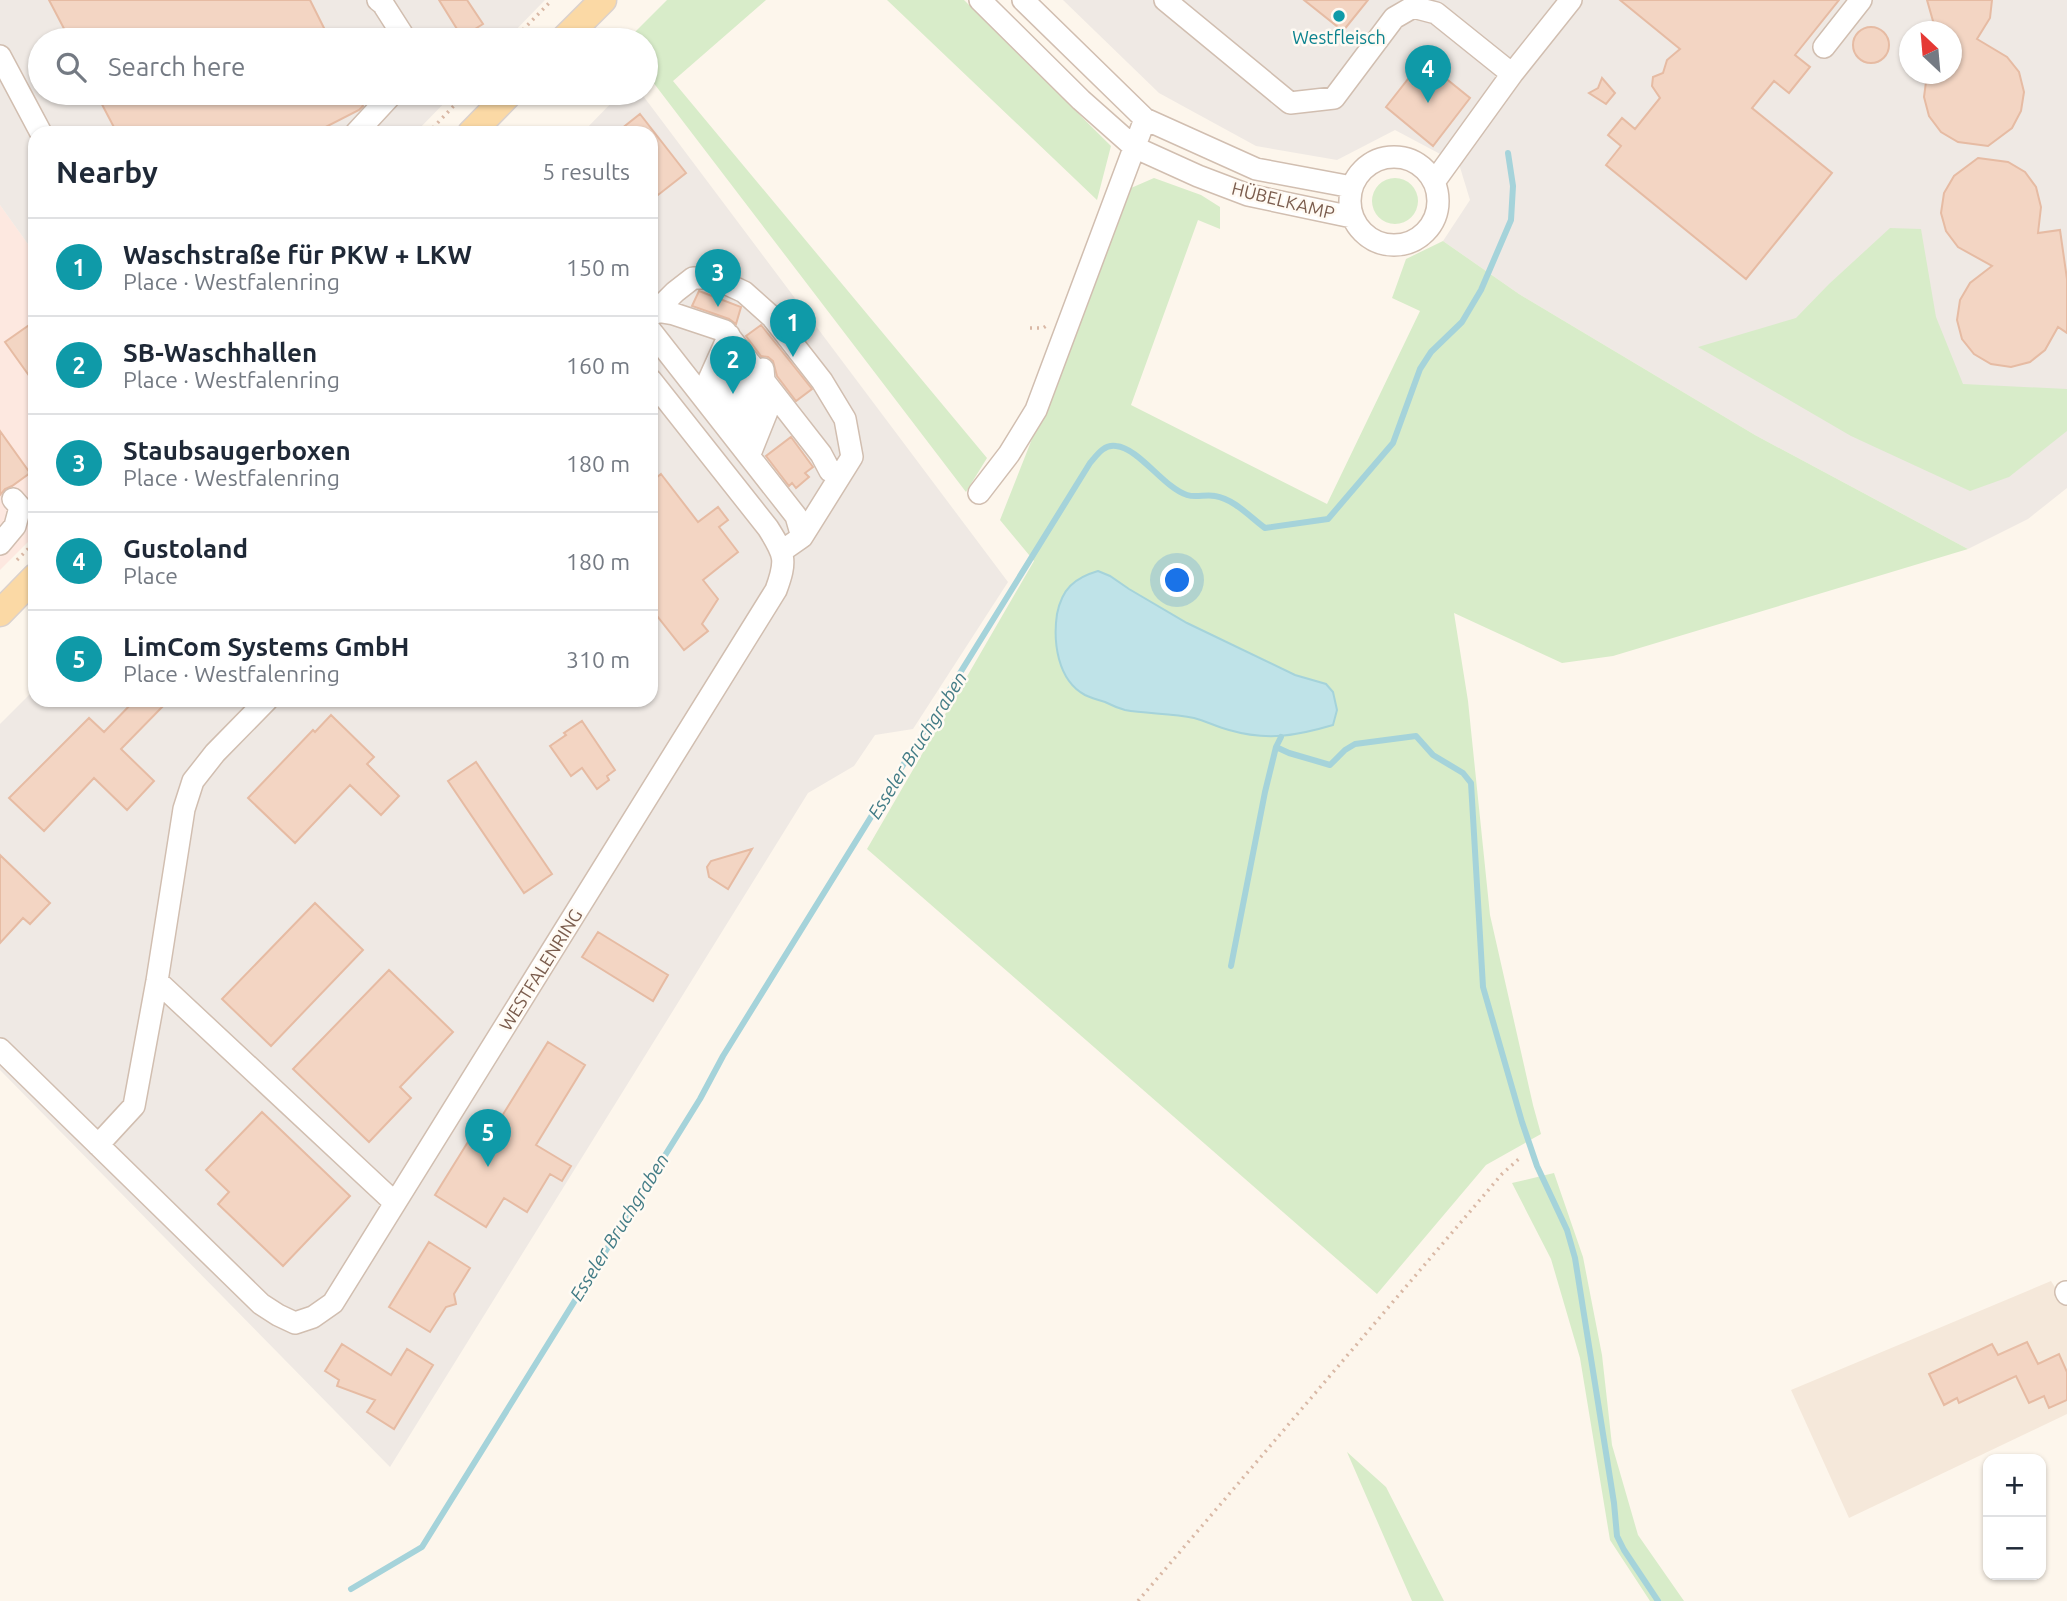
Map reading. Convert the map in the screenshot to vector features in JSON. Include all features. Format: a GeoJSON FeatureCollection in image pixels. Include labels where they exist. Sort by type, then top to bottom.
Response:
{"type":"FeatureCollection","features":[{"type":"Feature","properties":{"kind":"main road"},"geometry":{"type":"LineString","coordinates":[[575,28],[603,0]]}},
{"type":"Feature","properties":{"kind":"main road"},"geometry":{"type":"LineString","coordinates":[[478,126],[498,105]]}},
{"type":"Feature","properties":{"kind":"main road"},"geometry":{"type":"LineString","coordinates":[[0,613],[28,584]]}},
{"type":"Feature","properties":{"kind":"street"},"geometry":{"type":"LineString","coordinates":[[378,0],[398,28]]}},
{"type":"Feature","properties":{"kind":"street","name":"HÜBELKAMP"},"geometry":{"type":"LineString","coordinates":[[980,0],[1081,100],[1134,147],[1248,195],[1352,217],[1360,231],[1372,240],[1387,245],[1411,242],[1421,236],[1436,217],[1438,205],[1434,181],[1416,163],[1404,158],[1391,157],[1367,166],[1352,187],[1256,169],[1145,118],[1023,0]]}},
{"type":"Feature","properties":{"kind":"street"},"geometry":{"type":"LineString","coordinates":[[1165,0],[1290,103],[1334,98],[1394,18],[1413,8],[1436,13],[1512,74]]}},
{"type":"Feature","properties":{"kind":"street"},"geometry":{"type":"LineString","coordinates":[[1434,181],[1512,74],[1571,0]]}},
{"type":"Feature","properties":{"kind":"street"},"geometry":{"type":"LineString","coordinates":[[1824,47],[1861,0]]}},
{"type":"Feature","properties":{"kind":"street"},"geometry":{"type":"LineString","coordinates":[[0,56],[37,126]]}},
{"type":"Feature","properties":{"kind":"street"},"geometry":{"type":"LineString","coordinates":[[362,126],[382,105]]}},
{"type":"Feature","properties":{"kind":"street"},"geometry":{"type":"LineString","coordinates":[[979,494],[1009,454],[1036,410],[1145,118]]}},
{"type":"Feature","properties":{"kind":"street"},"geometry":{"type":"LineString","coordinates":[[1248,195],[1256,169]]}},
{"type":"Feature","properties":{"kind":"street"},"geometry":{"type":"LineString","coordinates":[[1352,187],[1349,201],[1352,217]]}},
{"type":"Feature","properties":{"kind":"street"},"geometry":{"type":"LineString","coordinates":[[658,313],[675,292],[693,278],[713,278],[744,292],[772,317],[822,381],[845,419],[852,457],[834,477],[802,537],[782,551],[768,528],[658,389]]}},
{"type":"Feature","properties":{"kind":"street"},"geometry":{"type":"LineString","coordinates":[[658,318],[674,314],[731,338],[746,336],[763,359],[764,380],[739,443]]}},
{"type":"Feature","properties":{"kind":"street"},"geometry":{"type":"LineString","coordinates":[[658,327],[708,403],[796,516],[802,537]]}},
{"type":"Feature","properties":{"kind":"street"},"geometry":{"type":"LineString","coordinates":[[708,403],[731,338]]}},
{"type":"Feature","properties":{"kind":"street"},"geometry":{"type":"LineString","coordinates":[[764,380],[821,454],[834,477]]}},
{"type":"Feature","properties":{"kind":"street"},"geometry":{"type":"LineString","coordinates":[[739,443],[764,380]]}},
{"type":"Feature","properties":{"kind":"street"},"geometry":{"type":"LineString","coordinates":[[0,544],[15,526],[20,507],[13,499]]}},
{"type":"Feature","properties":{"kind":"street","name":"WESTFALENRING"},"geometry":{"type":"LineString","coordinates":[[0,1049],[261,1304],[295,1323],[313,1317],[333,1303],[776,590],[783,571],[782,551]]}},
{"type":"Feature","properties":{"kind":"street"},"geometry":{"type":"LineString","coordinates":[[98,1145],[134,1106],[184,809],[193,782],[215,753],[260,707]]}},
{"type":"Feature","properties":{"kind":"street"},"geometry":{"type":"LineString","coordinates":[[157,981],[395,1203]]}},
{"type":"Feature","properties":{"kind":"path"},"geometry":{"type":"LineString","coordinates":[[525,28],[552,0]]}},
{"type":"Feature","properties":{"kind":"path"},"geometry":{"type":"LineString","coordinates":[[435,126],[455,105]]}},
{"type":"Feature","properties":{"kind":"path"},"geometry":{"type":"LineString","coordinates":[[1139,1601],[1502,1174],[1521,1157]]}},
{"type":"Feature","properties":{"kind":"shaded area"},"geometry":{"type":"Polygon","coordinates":[[[0,0],[545,0],[518,28],[28,28],[28,105],[442,105],[422,126],[28,126],[28,244],[0,205],[0,0]]]}},
{"type":"Feature","properties":{"kind":"shaded area"},"geometry":{"type":"Polygon","coordinates":[[[1063,0],[2067,0],[2067,488],[2028,519],[1968,549],[1755,435],[1519,294],[1443,241],[1470,200],[1459,164],[1395,130],[1337,160],[1256,146],[1159,93],[1063,0]]]}},
{"type":"Feature","properties":{"kind":"shaded area"},"geometry":{"type":"Polygon","coordinates":[[[609,105],[650,105],[1008,582],[913,729],[875,735],[854,766],[808,793],[390,1467],[0,1070],[0,724],[28,696],[28,707],[658,707],[658,126],[589,126],[609,105]]]}},
{"type":"Feature","properties":{"kind":"shaded area"},"geometry":{"type":"Polygon","coordinates":[[[0,205],[28,244],[28,542],[0,570],[0,205]]]}},
{"type":"Feature","properties":{"kind":"shaded area"},"geometry":{"type":"Polygon","coordinates":[[[2051,1281],[2067,1306],[2067,1414],[1849,1518],[1791,1390],[2051,1281]]]}},
{"type":"Feature","properties":{"kind":"green space"},"geometry":{"type":"Polygon","coordinates":[[[667,0],[766,0],[673,81],[987,458],[966,492],[658,89],[658,28],[639,28],[667,0]]]}},
{"type":"Feature","properties":{"kind":"green space"},"geometry":{"type":"Polygon","coordinates":[[[887,0],[964,0],[1111,146],[1097,200],[887,0]]]}},
{"type":"Feature","properties":{"kind":"green space"},"geometry":{"type":"Polygon","coordinates":[[[1154,178],[1201,195],[1220,207],[1220,229],[1198,220],[1131,405],[1327,504],[1420,311],[1392,298],[1406,259],[1443,241],[1519,294],[1755,435],[1968,549],[1613,656],[1562,663],[1454,613],[1468,701],[1490,915],[1541,1134],[1486,1165],[1377,1294],[867,849],[1034,561],[1000,520],[1131,188],[1154,178]]]}},
{"type":"Feature","properties":{"kind":"green space"},"geometry":{"type":"Polygon","coordinates":[[[1395,178],[1412,184],[1418,201],[1412,218],[1395,224],[1378,218],[1372,201],[1378,184],[1395,178]]]}},
{"type":"Feature","properties":{"kind":"green space"},"geometry":{"type":"Polygon","coordinates":[[[1890,228],[1921,229],[1936,317],[1963,384],[2067,389],[2067,431],[2009,477],[1970,491],[1851,436],[1698,347],[1796,318],[1890,228]]]}},
{"type":"Feature","properties":{"kind":"green space"},"geometry":{"type":"Polygon","coordinates":[[[1554,1173],[1583,1257],[1602,1355],[1612,1445],[1638,1535],[1684,1601],[1650,1601],[1610,1540],[1580,1358],[1551,1259],[1512,1183],[1554,1173]]]}},
{"type":"Feature","properties":{"kind":"green space"},"geometry":{"type":"Polygon","coordinates":[[[1347,1452],[1386,1487],[1444,1601],[1412,1601],[1347,1452]]]}},
{"type":"Feature","properties":{"kind":"water"},"geometry":{"type":"Polygon","coordinates":[[[1098,571],[1187,623],[1295,675],[1326,684],[1333,692],[1337,710],[1333,725],[1294,734],[1256,735],[1229,730],[1194,718],[1125,710],[1085,695],[1068,680],[1059,659],[1057,614],[1062,598],[1070,586],[1082,577],[1098,571]]]}},
{"type":"Feature","properties":{"kind":"building"},"geometry":{"type":"Polygon","coordinates":[[[49,0],[310,0],[324,28],[64,28],[49,0]]]}},
{"type":"Feature","properties":{"kind":"building"},"geometry":{"type":"Polygon","coordinates":[[[439,0],[467,0],[483,24],[477,28],[456,28],[439,0]]]}},
{"type":"Feature","properties":{"kind":"building","name":"Westfleisch"},"geometry":{"type":"Polygon","coordinates":[[[1304,0],[1368,0],[1343,31],[1304,0]]]}},
{"type":"Feature","properties":{"kind":"building"},"geometry":{"type":"Polygon","coordinates":[[[1620,0],[1839,0],[1795,55],[1810,67],[1789,93],[1774,81],[1752,108],[1832,173],[1746,279],[1606,165],[1621,146],[1608,135],[1622,118],[1635,129],[1660,98],[1652,86],[1653,77],[1663,73],[1667,60],[1680,49],[1620,0]]]}},
{"type":"Feature","properties":{"kind":"building"},"geometry":{"type":"Polygon","coordinates":[[[1927,0],[1992,0],[1990,18],[1977,39],[2007,57],[2019,72],[2024,92],[2021,111],[2012,128],[1988,146],[1958,142],[1941,132],[1929,116],[1924,97],[1926,84],[1962,84],[1962,21],[1933,21],[1927,0]]]}},
{"type":"Feature","properties":{"kind":"building"},"geometry":{"type":"Polygon","coordinates":[[[1871,27],[1884,32],[1889,45],[1884,58],[1871,63],[1858,58],[1853,45],[1858,32],[1871,27]]]}},
{"type":"Feature","properties":{"kind":"building"},"geometry":{"type":"Polygon","coordinates":[[[1423,60],[1470,98],[1433,146],[1386,107],[1423,60]]]}},
{"type":"Feature","properties":{"kind":"building"},"geometry":{"type":"Polygon","coordinates":[[[1602,78],[1615,93],[1606,104],[1589,93],[1598,88],[1602,78]]]}},
{"type":"Feature","properties":{"kind":"building"},"geometry":{"type":"Polygon","coordinates":[[[102,105],[363,106],[328,126],[113,126],[102,105]]]}},
{"type":"Feature","properties":{"kind":"building"},"geometry":{"type":"Polygon","coordinates":[[[640,114],[649,126],[625,126],[640,114]]]}},
{"type":"Feature","properties":{"kind":"building"},"geometry":{"type":"Polygon","coordinates":[[[658,137],[686,173],[658,195],[658,137]]]}},
{"type":"Feature","properties":{"kind":"building"},"geometry":{"type":"Polygon","coordinates":[[[1978,158],[2008,162],[2025,172],[2036,187],[2041,207],[2038,233],[2060,230],[2067,279],[2067,333],[2058,327],[2045,350],[2030,362],[2011,367],[1991,364],[1974,354],[1962,339],[1957,320],[1960,300],[1970,283],[1992,266],[1958,247],[1946,231],[1941,213],[1944,193],[1954,176],[1978,158]]]}},
{"type":"Feature","properties":{"kind":"building"},"geometry":{"type":"Polygon","coordinates":[[[699,291],[741,307],[736,324],[692,306],[699,291]]]}},
{"type":"Feature","properties":{"kind":"building"},"geometry":{"type":"Polygon","coordinates":[[[761,325],[812,389],[796,401],[777,376],[773,361],[761,356],[746,336],[761,325]]]}},
{"type":"Feature","properties":{"kind":"building"},"geometry":{"type":"Polygon","coordinates":[[[28,326],[28,374],[5,342],[28,326]]]}},
{"type":"Feature","properties":{"kind":"building"},"geometry":{"type":"Polygon","coordinates":[[[0,431],[28,470],[28,474],[0,495],[0,431]]]}},
{"type":"Feature","properties":{"kind":"building"},"geometry":{"type":"Polygon","coordinates":[[[791,437],[813,467],[805,473],[809,477],[796,488],[792,483],[789,486],[766,456],[791,437]]]}},
{"type":"Feature","properties":{"kind":"building"},"geometry":{"type":"Polygon","coordinates":[[[661,474],[698,522],[718,507],[728,520],[719,527],[738,552],[703,580],[718,599],[702,624],[708,631],[684,650],[658,617],[658,476],[661,474]]]}},
{"type":"Feature","properties":{"kind":"building"},"geometry":{"type":"Polygon","coordinates":[[[128,707],[162,707],[121,749],[154,781],[127,810],[94,778],[44,831],[9,798],[89,718],[104,732],[128,707]]]}},
{"type":"Feature","properties":{"kind":"building"},"geometry":{"type":"Polygon","coordinates":[[[331,715],[374,757],[367,764],[399,796],[381,815],[350,785],[295,843],[248,798],[313,730],[315,732],[331,715]]]}},
{"type":"Feature","properties":{"kind":"building"},"geometry":{"type":"Polygon","coordinates":[[[582,721],[615,770],[607,776],[609,780],[597,789],[582,768],[571,776],[550,746],[582,721]]]}},
{"type":"Feature","properties":{"kind":"building"},"geometry":{"type":"Polygon","coordinates":[[[476,762],[552,874],[524,893],[448,781],[476,762]]]}},
{"type":"Feature","properties":{"kind":"building"},"geometry":{"type":"Polygon","coordinates":[[[752,849],[728,889],[709,877],[707,867],[711,861],[752,849]]]}},
{"type":"Feature","properties":{"kind":"building"},"geometry":{"type":"Polygon","coordinates":[[[0,855],[50,903],[30,924],[23,918],[0,943],[0,855]]]}},
{"type":"Feature","properties":{"kind":"building"},"geometry":{"type":"Polygon","coordinates":[[[315,903],[363,950],[271,1046],[222,999],[315,903]]]}},
{"type":"Feature","properties":{"kind":"building"},"geometry":{"type":"Polygon","coordinates":[[[598,932],[668,975],[653,1001],[582,957],[598,932]]]}},
{"type":"Feature","properties":{"kind":"building"},"geometry":{"type":"Polygon","coordinates":[[[389,970],[453,1032],[400,1087],[411,1098],[369,1142],[293,1069],[389,970]]]}},
{"type":"Feature","properties":{"kind":"building"},"geometry":{"type":"Polygon","coordinates":[[[548,1042],[585,1065],[536,1145],[571,1166],[562,1181],[550,1174],[527,1212],[504,1198],[486,1227],[435,1195],[471,1137],[484,1145],[548,1042]]]}},
{"type":"Feature","properties":{"kind":"building"},"geometry":{"type":"Polygon","coordinates":[[[262,1112],[350,1196],[283,1266],[218,1204],[229,1192],[206,1170],[262,1112]]]}},
{"type":"Feature","properties":{"kind":"building"},"geometry":{"type":"Polygon","coordinates":[[[429,1242],[470,1268],[454,1294],[456,1304],[446,1307],[430,1332],[389,1307],[429,1242]]]}},
{"type":"Feature","properties":{"kind":"building"},"geometry":{"type":"Polygon","coordinates":[[[2027,1342],[2038,1364],[2059,1354],[2067,1372],[2067,1400],[2049,1408],[2044,1396],[2029,1403],[2016,1376],[1959,1403],[1957,1398],[1944,1405],[1929,1374],[1992,1344],[1998,1355],[2027,1342]]]}},
{"type":"Feature","properties":{"kind":"building"},"geometry":{"type":"Polygon","coordinates":[[[342,1344],[391,1375],[407,1349],[433,1365],[394,1429],[367,1412],[375,1400],[337,1386],[339,1380],[325,1371],[342,1344]]]}},
{"type":"Feature","properties":{"kind":"waterway","name":"Esseler Bruchgraben"},"geometry":{"type":"LineString","coordinates":[[351,1589],[422,1547],[1090,463],[1108,447],[1125,448],[1178,491],[1190,496],[1222,498],[1265,528],[1328,519],[1393,443],[1420,369],[1431,352],[1462,322],[1481,290],[1511,220],[1513,186],[1508,153]]}},
{"type":"Feature","properties":{"kind":"waterway"},"geometry":{"type":"LineString","coordinates":[[1281,737],[1276,747],[1330,765],[1355,744],[1416,736],[1433,755],[1463,773],[1471,783],[1483,987],[1522,1122],[1537,1166],[1567,1230],[1575,1258],[1617,1536],[1658,1601]]}},
{"type":"Feature","properties":{"kind":"waterway"},"geometry":{"type":"LineString","coordinates":[[1231,966],[1276,747]]}},
{"type":"Feature","properties":{"kind":"place","name":"Westfleisch"},"geometry":{"type":"Point","coordinates":[1339,16]}},
{"type":"Feature","properties":{"kind":"place","name":"Gustoland"},"geometry":{"type":"Point","coordinates":[1428,103]}},
{"type":"Feature","properties":{"kind":"place","name":"Staubsaugerboxen"},"geometry":{"type":"Point","coordinates":[718,307]}},
{"type":"Feature","properties":{"kind":"place","name":"Waschstraße für PKW + LKW"},"geometry":{"type":"Point","coordinates":[793,357]}},
{"type":"Feature","properties":{"kind":"place","name":"SB-Waschhallen"},"geometry":{"type":"Point","coordinates":[733,394]}},
{"type":"Feature","properties":{"kind":"place","name":"LimCom Systems GmbH"},"geometry":{"type":"Point","coordinates":[488,1167]}}]}
